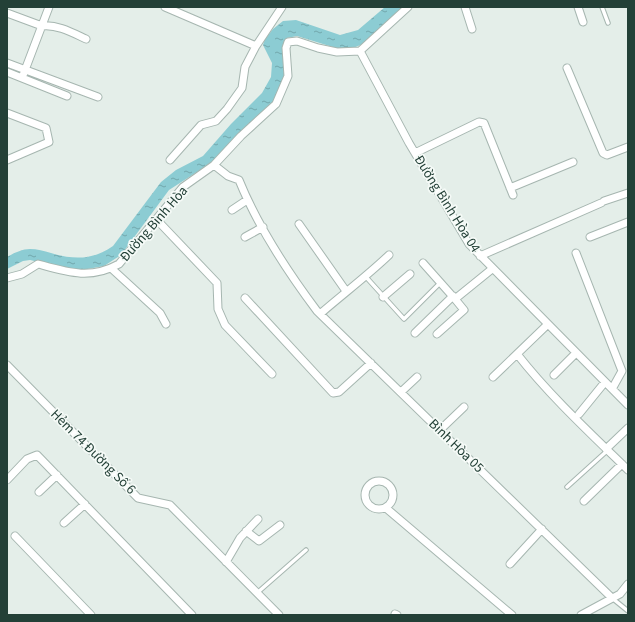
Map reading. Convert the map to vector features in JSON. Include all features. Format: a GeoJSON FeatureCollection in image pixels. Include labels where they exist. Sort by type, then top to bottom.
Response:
{"type":"FeatureCollection","features":[{"type":"Feature","properties":{"kind":"street"},"geometry":{"type":"LineString","coordinates":[[22,78],[49,7]]}},
{"type":"Feature","properties":{"kind":"street"},"geometry":{"type":"LineString","coordinates":[[165,7],[256,46]]}},
{"type":"Feature","properties":{"kind":"street"},"geometry":{"type":"LineString","coordinates":[[170,160],[201,125],[216,121],[227,109],[242,88],[245,68],[256,46],[282,7]]}},
{"type":"Feature","properties":{"kind":"street"},"geometry":{"type":"LineString","coordinates":[[360,51],[408,7]]}},
{"type":"Feature","properties":{"kind":"street"},"geometry":{"type":"LineString","coordinates":[[465,7],[472,29]]}},
{"type":"Feature","properties":{"kind":"street"},"geometry":{"type":"LineString","coordinates":[[578,7],[583,22]]}},
{"type":"Feature","properties":{"kind":"street"},"geometry":{"type":"LineString","coordinates":[[7,13],[42,26],[52,26],[86,39]]}},
{"type":"Feature","properties":{"kind":"street","name":"Đường Bình Hòa"},"geometry":{"type":"LineString","coordinates":[[7,278],[22,274],[38,264],[78,274],[98,272],[119,264],[183,187],[214,165],[236,141],[276,104],[288,76],[286,48],[288,42],[297,41],[337,52],[360,51]]}},
{"type":"Feature","properties":{"kind":"street","name":"Đường Bình Hòa 04"},"geometry":{"type":"LineString","coordinates":[[360,51],[415,153],[469,244],[547,325],[628,405]]}},
{"type":"Feature","properties":{"kind":"street"},"geometry":{"type":"LineString","coordinates":[[7,63],[98,97]]}},
{"type":"Feature","properties":{"kind":"street"},"geometry":{"type":"LineString","coordinates":[[567,68],[603,153],[607,155],[628,147]]}},
{"type":"Feature","properties":{"kind":"street"},"geometry":{"type":"LineString","coordinates":[[7,72],[67,96]]}},
{"type":"Feature","properties":{"kind":"street"},"geometry":{"type":"LineString","coordinates":[[7,113],[46,128],[49,142],[7,160]]}},
{"type":"Feature","properties":{"kind":"street"},"geometry":{"type":"LineString","coordinates":[[415,153],[479,122],[484,123],[513,195]]}},
{"type":"Feature","properties":{"kind":"street"},"geometry":{"type":"LineString","coordinates":[[510,188],[573,162]]}},
{"type":"Feature","properties":{"kind":"street"},"geometry":{"type":"LineString","coordinates":[[214,165],[228,176],[239,180],[247,200],[263,227],[245,237]]}},
{"type":"Feature","properties":{"kind":"street"},"geometry":{"type":"LineString","coordinates":[[480,256],[602,202],[628,193]]}},
{"type":"Feature","properties":{"kind":"street"},"geometry":{"type":"LineString","coordinates":[[232,210],[247,200]]}},
{"type":"Feature","properties":{"kind":"street"},"geometry":{"type":"LineString","coordinates":[[156,220],[217,284],[218,309],[225,325],[272,374]]}},
{"type":"Feature","properties":{"kind":"street"},"geometry":{"type":"LineString","coordinates":[[590,237],[628,222]]}},
{"type":"Feature","properties":{"kind":"street"},"geometry":{"type":"LineString","coordinates":[[300,224],[346,291]]}},
{"type":"Feature","properties":{"kind":"street","name":"Bình Hòa 05"},"geometry":{"type":"LineString","coordinates":[[263,227],[302,292],[320,314],[612,598]]}},
{"type":"Feature","properties":{"kind":"street"},"geometry":{"type":"LineString","coordinates":[[576,253],[622,371],[612,389]]}},
{"type":"Feature","properties":{"kind":"street"},"geometry":{"type":"LineString","coordinates":[[320,314],[346,291],[366,277],[389,255]]}},
{"type":"Feature","properties":{"kind":"street"},"geometry":{"type":"LineString","coordinates":[[423,263],[464,310],[437,334]]}},
{"type":"Feature","properties":{"kind":"street"},"geometry":{"type":"LineString","coordinates":[[111,268],[160,313],[166,324]]}},
{"type":"Feature","properties":{"kind":"street"},"geometry":{"type":"LineString","coordinates":[[415,333],[454,297],[492,269]]}},
{"type":"Feature","properties":{"kind":"street"},"geometry":{"type":"LineString","coordinates":[[383,297],[410,274]]}},
{"type":"Feature","properties":{"kind":"street"},"geometry":{"type":"LineString","coordinates":[[245,298],[333,393],[339,392],[371,363]]}},
{"type":"Feature","properties":{"kind":"street"},"geometry":{"type":"LineString","coordinates":[[493,378],[547,325]]}},
{"type":"Feature","properties":{"kind":"street"},"geometry":{"type":"LineString","coordinates":[[554,375],[576,353]]}},
{"type":"Feature","properties":{"kind":"street"},"geometry":{"type":"LineString","coordinates":[[517,354],[530,370],[628,470]]}},
{"type":"Feature","properties":{"kind":"street","name":"Hẻm 74 Đường Số 6"},"geometry":{"type":"LineString","coordinates":[[7,365],[138,498],[170,505],[279,615]]}},
{"type":"Feature","properties":{"kind":"street"},"geometry":{"type":"LineString","coordinates":[[401,392],[417,377]]}},
{"type":"Feature","properties":{"kind":"street"},"geometry":{"type":"LineString","coordinates":[[579,414],[605,382]]}},
{"type":"Feature","properties":{"kind":"street"},"geometry":{"type":"LineString","coordinates":[[440,430],[464,407]]}},
{"type":"Feature","properties":{"kind":"street"},"geometry":{"type":"LineString","coordinates":[[607,449],[628,428]]}},
{"type":"Feature","properties":{"kind":"street"},"geometry":{"type":"LineString","coordinates":[[7,480],[26,459],[37,455],[192,615]]}},
{"type":"Feature","properties":{"kind":"street"},"geometry":{"type":"LineString","coordinates":[[584,501],[622,464]]}},
{"type":"Feature","properties":{"kind":"street"},"geometry":{"type":"LineString","coordinates":[[39,492],[57,475]]}},
{"type":"Feature","properties":{"kind":"street"},"geometry":{"type":"LineString","coordinates":[[386,508],[393,498],[390,486],[379,480],[371,483],[364,493],[367,504],[374,509],[386,508],[512,615]]}},
{"type":"Feature","properties":{"kind":"street"},"geometry":{"type":"LineString","coordinates":[[64,523],[85,504]]}},
{"type":"Feature","properties":{"kind":"street"},"geometry":{"type":"LineString","coordinates":[[226,562],[240,538],[258,519]]}},
{"type":"Feature","properties":{"kind":"street"},"geometry":{"type":"LineString","coordinates":[[246,532],[259,541],[280,525]]}},
{"type":"Feature","properties":{"kind":"street"},"geometry":{"type":"LineString","coordinates":[[510,564],[542,529]]}},
{"type":"Feature","properties":{"kind":"street"},"geometry":{"type":"LineString","coordinates":[[15,536],[91,615]]}},
{"type":"Feature","properties":{"kind":"street"},"geometry":{"type":"LineString","coordinates":[[581,615],[620,594],[628,584]]}},
{"type":"Feature","properties":{"kind":"lane"},"geometry":{"type":"LineString","coordinates":[[602,7],[608,23]]}},
{"type":"Feature","properties":{"kind":"lane"},"geometry":{"type":"LineString","coordinates":[[366,277],[404,319],[440,282]]}},
{"type":"Feature","properties":{"kind":"lane"},"geometry":{"type":"LineString","coordinates":[[567,487],[607,449]]}},
{"type":"Feature","properties":{"kind":"lane"},"geometry":{"type":"LineString","coordinates":[[257,593],[306,550]]}},
{"type":"Feature","properties":{"kind":"lane"},"geometry":{"type":"LineString","coordinates":[[612,598],[628,611]]}},
{"type":"Feature","properties":{"kind":"water"},"geometry":{"type":"Polygon","coordinates":[[[385,7],[402,7],[399,12],[363,44],[353,48],[336,48],[297,36],[287,38],[282,46],[286,72],[273,103],[211,163],[169,190],[121,255],[104,266],[82,270],[69,269],[30,260],[23,261],[7,269],[7,257],[24,250],[35,249],[75,258],[98,254],[113,246],[161,182],[176,170],[203,156],[231,124],[262,93],[271,77],[272,63],[263,45],[265,39],[273,29],[283,21],[296,20],[340,35],[358,30],[385,7]]]}}]}
